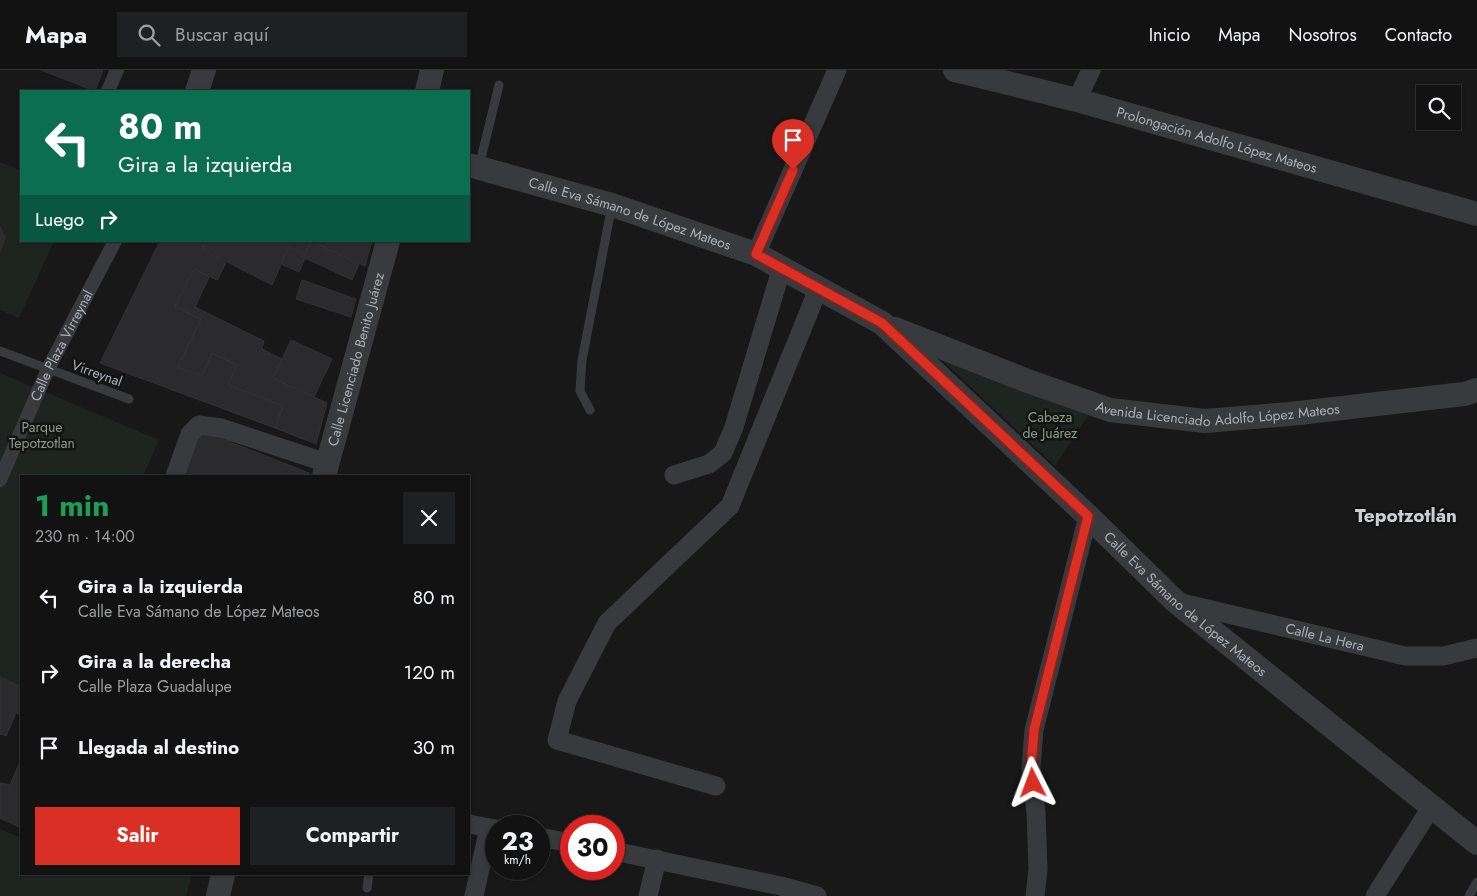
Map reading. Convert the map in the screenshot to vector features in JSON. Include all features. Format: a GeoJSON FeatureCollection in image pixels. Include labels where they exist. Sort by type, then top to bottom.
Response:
{"type":"FeatureCollection","features":[{"type":"Feature","properties":{"kind":"street"},"geometry":{"type":"LineString","coordinates":[[108,90],[117,70]]}},
{"type":"Feature","properties":{"kind":"street"},"geometry":{"type":"LineString","coordinates":[[197,90],[204,70]]}},
{"type":"Feature","properties":{"kind":"street"},"geometry":{"type":"LineString","coordinates":[[427,90],[432,70]]}},
{"type":"Feature","properties":{"kind":"street"},"geometry":{"type":"LineString","coordinates":[[756,254],[837,70]]}},
{"type":"Feature","properties":{"kind":"street","name":"Prolongación Adolfo López Mateos"},"geometry":{"type":"LineString","coordinates":[[956,70],[1077,100],[1477,214]]}},
{"type":"Feature","properties":{"kind":"street"},"geometry":{"type":"LineString","coordinates":[[1077,100],[1091,70]]}},
{"type":"Feature","properties":{"kind":"street","name":"Calle Eva Sámano de López Mateos"},"geometry":{"type":"LineString","coordinates":[[474,167],[612,205],[756,254],[882,323],[1088,516],[1175,601],[1477,843]]}},
{"type":"Feature","properties":{"kind":"street","name":"Calle Plaza Virreynal"},"geometry":{"type":"LineString","coordinates":[[0,480],[48,369],[114,242]]}},
{"type":"Feature","properties":{"kind":"street","name":"Calle Licenciado Benito Juárez"},"geometry":{"type":"LineString","coordinates":[[325,470],[388,242]]}},
{"type":"Feature","properties":{"kind":"street"},"geometry":{"type":"LineString","coordinates":[[674,475],[708,464],[723,453],[734,427],[782,267]]}},
{"type":"Feature","properties":{"kind":"street"},"geometry":{"type":"LineString","coordinates":[[716,786],[556,740],[567,701],[607,623],[730,506],[819,287]]}},
{"type":"Feature","properties":{"kind":"street","name":"Avenida Licenciado Adolfo López Mateos"},"geometry":{"type":"LineString","coordinates":[[882,323],[1026,380],[1110,410],[1195,420],[1290,414],[1464,394],[1477,390]]}},
{"type":"Feature","properties":{"kind":"street"},"geometry":{"type":"LineString","coordinates":[[175,475],[190,434],[199,425],[221,428],[325,470]]}},
{"type":"Feature","properties":{"kind":"street"},"geometry":{"type":"LineString","coordinates":[[1035,896],[1038,869],[1036,813],[1031,768],[1034,730],[1088,516]]}},
{"type":"Feature","properties":{"kind":"street","name":"Calle La Hera"},"geometry":{"type":"LineString","coordinates":[[1175,601],[1405,656],[1443,656],[1477,648]]}},
{"type":"Feature","properties":{"kind":"street"},"geometry":{"type":"LineString","coordinates":[[1375,896],[1432,806]]}},
{"type":"Feature","properties":{"kind":"street"},"geometry":{"type":"LineString","coordinates":[[470,824],[485,827]]}},
{"type":"Feature","properties":{"kind":"street"},"geometry":{"type":"LineString","coordinates":[[625,853],[657,859],[780,891],[817,896]]}},
{"type":"Feature","properties":{"kind":"street"},"geometry":{"type":"LineString","coordinates":[[474,896],[485,857]]}},
{"type":"Feature","properties":{"kind":"street"},"geometry":{"type":"LineString","coordinates":[[648,896],[657,859]]}},
{"type":"Feature","properties":{"kind":"street"},"geometry":{"type":"LineString","coordinates":[[218,896],[223,875]]}},
{"type":"Feature","properties":{"kind":"lane"},"geometry":{"type":"LineString","coordinates":[[474,167],[499,85]]}},
{"type":"Feature","properties":{"kind":"lane"},"geometry":{"type":"LineString","coordinates":[[590,410],[580,391],[582,360],[612,205]]}},
{"type":"Feature","properties":{"kind":"lane","name":"Virreynal"},"geometry":{"type":"LineString","coordinates":[[0,352],[128,399]]}},
{"type":"Feature","properties":{"kind":"lane"},"geometry":{"type":"LineString","coordinates":[[367,888],[369,875]]}},
{"type":"Feature","properties":{"kind":"lane"},"geometry":{"type":"LineString","coordinates":[[1469,896],[1477,882]]}},
{"type":"Feature","properties":{"kind":"green space"},"geometry":{"type":"Polygon","coordinates":[[[0,162],[20,170],[20,242],[54,242],[19,318],[0,310],[0,162]]]}},
{"type":"Feature","properties":{"kind":"green space","name":"Cabeza de Juárez"},"geometry":{"type":"Polygon","coordinates":[[[925,344],[1090,413],[1055,466],[925,344]]]}},
{"type":"Feature","properties":{"kind":"green space","name":"Parque Tepotzotlan"},"geometry":{"type":"Polygon","coordinates":[[[0,373],[159,440],[143,475],[20,475],[20,687],[0,677],[0,373]]]}},
{"type":"Feature","properties":{"kind":"green space"},"geometry":{"type":"Polygon","coordinates":[[[0,829],[20,838],[20,875],[192,875],[186,896],[0,896],[0,829]]]}},
{"type":"Feature","properties":{"kind":"building"},"geometry":{"type":"Polygon","coordinates":[[[41,70],[103,70],[95,90],[41,70]]]}},
{"type":"Feature","properties":{"kind":"building"},"geometry":{"type":"Polygon","coordinates":[[[0,227],[5,237],[0,252],[0,227]]]}},
{"type":"Feature","properties":{"kind":"building"},"geometry":{"type":"Polygon","coordinates":[[[160,242],[206,242],[202,249],[226,263],[217,280],[194,269],[175,307],[201,319],[178,367],[202,376],[212,353],[237,365],[228,385],[283,406],[275,428],[100,363],[160,242]]]}},
{"type":"Feature","properties":{"kind":"building"},"geometry":{"type":"Polygon","coordinates":[[[206,242],[311,242],[305,254],[289,247],[272,285],[202,249],[206,242]]]}},
{"type":"Feature","properties":{"kind":"building"},"geometry":{"type":"Polygon","coordinates":[[[311,242],[313,242],[359,264],[352,280],[305,258],[299,272],[281,264],[289,247],[305,254],[311,242]]]}},
{"type":"Feature","properties":{"kind":"building"},"geometry":{"type":"Polygon","coordinates":[[[313,242],[372,242],[365,266],[313,242]]]}},
{"type":"Feature","properties":{"kind":"building"},"geometry":{"type":"Polygon","coordinates":[[[194,269],[209,277],[195,307],[264,341],[262,349],[282,359],[273,378],[327,403],[316,444],[275,428],[283,406],[228,385],[237,365],[212,353],[202,376],[178,367],[201,319],[175,307],[194,269]]]}},
{"type":"Feature","properties":{"kind":"building"},"geometry":{"type":"Polygon","coordinates":[[[302,280],[356,299],[351,317],[296,299],[302,280]]]}},
{"type":"Feature","properties":{"kind":"building"},"geometry":{"type":"Polygon","coordinates":[[[291,340],[332,359],[314,397],[273,378],[291,340]]]}},
{"type":"Feature","properties":{"kind":"building"},"geometry":{"type":"Polygon","coordinates":[[[200,430],[309,473],[308,475],[182,475],[200,430]]]}},
{"type":"Feature","properties":{"kind":"building"},"geometry":{"type":"Polygon","coordinates":[[[0,677],[20,687],[20,715],[16,713],[6,736],[0,734],[0,677]]]}},
{"type":"Feature","properties":{"kind":"building"},"geometry":{"type":"Polygon","coordinates":[[[20,761],[20,828],[0,818],[0,783],[10,785],[20,761]]]}},
{"type":"Feature","properties":{"kind":"district","name":"Tepotzotlán"},"geometry":{"type":"Point","coordinates":[1406,515]}},
{"type":"Feature","properties":{"kind":"route"},"geometry":{"type":"LineString","coordinates":[[793,170],[756,254],[882,323],[1088,516],[1034,730],[1031,768],[1033,783]]}}]}
